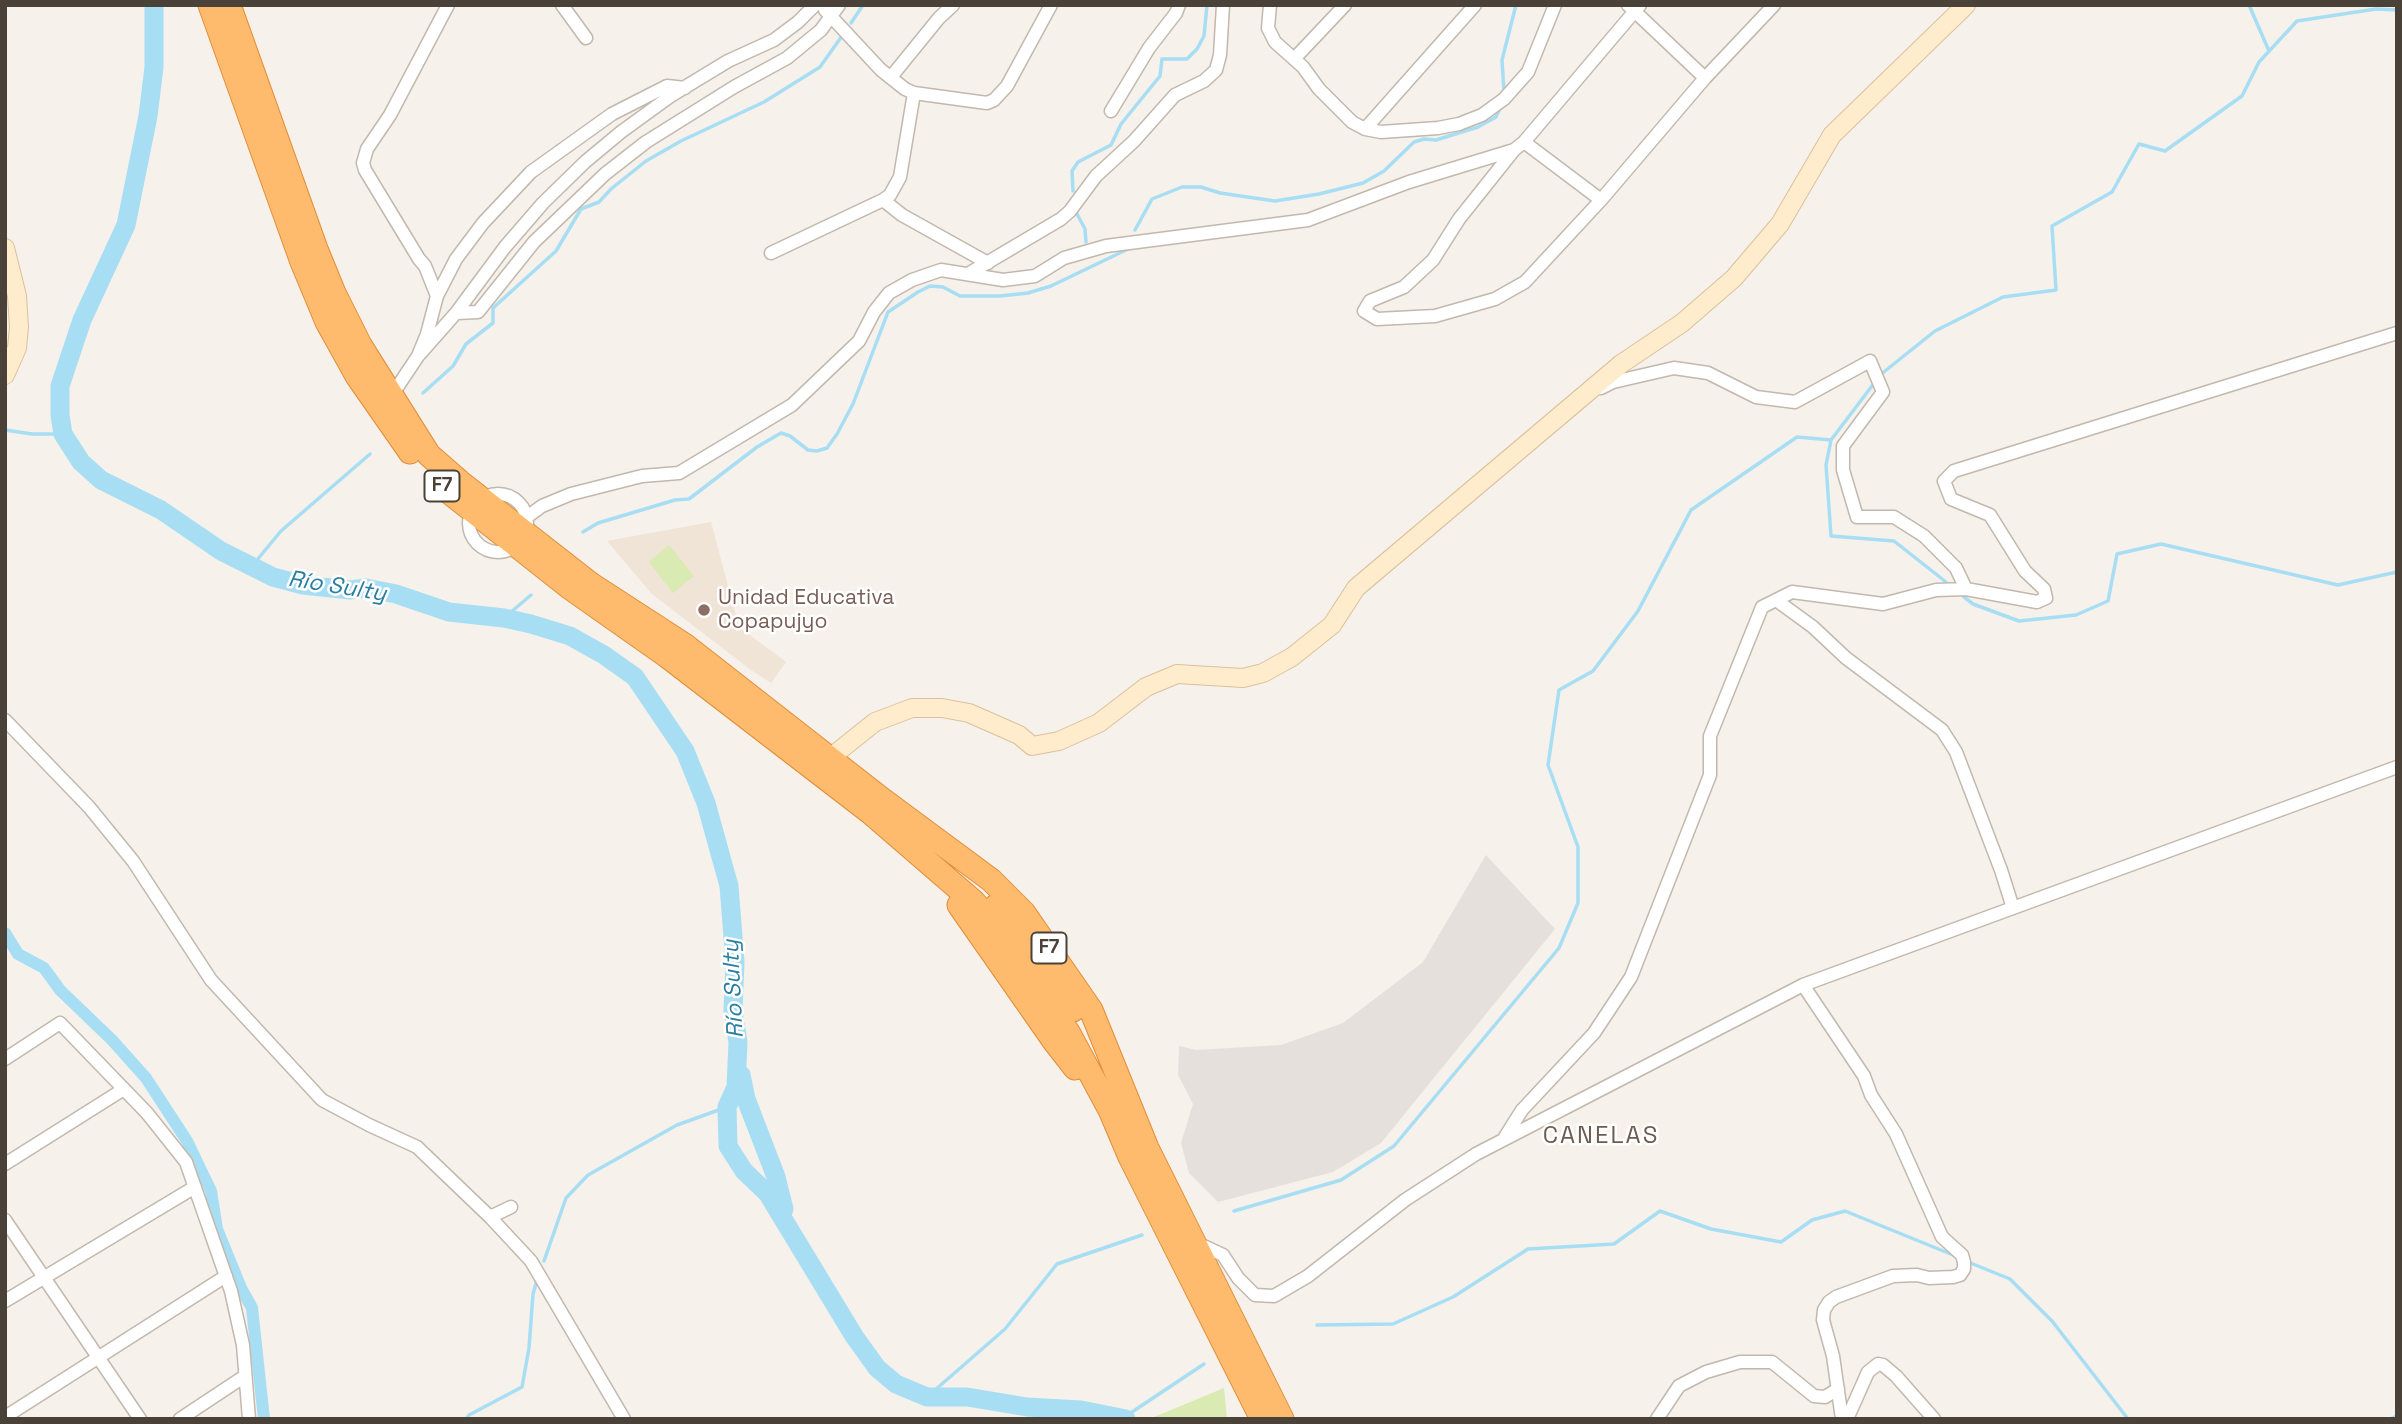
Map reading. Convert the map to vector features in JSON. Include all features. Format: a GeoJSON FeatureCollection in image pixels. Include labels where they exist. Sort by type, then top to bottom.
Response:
{"type":"FeatureCollection","features":[{"type":"Feature","properties":{"kind":"highway","name":"F7"},"geometry":{"type":"LineString","coordinates":[[210,5],[302,262],[327,323],[357,376],[421,468],[454,486]]}},
{"type":"Feature","properties":{"kind":"highway","name":"F7"},"geometry":{"type":"LineString","coordinates":[[229,5],[316,249],[360,345],[429,455],[454,486],[517,537],[546,559],[592,584],[686,646],[991,880],[1024,913],[1091,1010],[1147,1149],[1282,1419]]}},
{"type":"Feature","properties":{"kind":"highway"},"geometry":{"type":"LineString","coordinates":[[454,486],[480,508]]}},
{"type":"Feature","properties":{"kind":"highway"},"geometry":{"type":"LineString","coordinates":[[517,537],[546,559]]}},
{"type":"Feature","properties":{"kind":"highway","name":"F7"},"geometry":{"type":"LineString","coordinates":[[546,559],[569,587],[667,656],[871,813],[974,902],[996,928],[1068,1032],[1110,1110],[1130,1157],[1262,1419]]}},
{"type":"Feature","properties":{"kind":"street"},"geometry":{"type":"LineString","coordinates":[[437,296],[425,266],[363,163],[367,149],[390,115],[448,5]]}},
{"type":"Feature","properties":{"kind":"street"},"geometry":{"type":"LineString","coordinates":[[562,5],[586,38]]}},
{"type":"Feature","properties":{"kind":"street"},"geometry":{"type":"LineString","coordinates":[[392,395],[418,356],[456,313],[506,247],[543,203],[585,162],[621,132],[685,88],[728,61],[774,40],[816,5],[835,10],[881,70],[914,93],[976,102],[994,100],[1007,86],[1051,5]]}},
{"type":"Feature","properties":{"kind":"street"},"geometry":{"type":"LineString","coordinates":[[891,77],[939,18],[953,5]]}},
{"type":"Feature","properties":{"kind":"street"},"geometry":{"type":"LineString","coordinates":[[1111,111],[1179,5]]}},
{"type":"Feature","properties":{"kind":"street"},"geometry":{"type":"LineString","coordinates":[[968,274],[1061,219],[1096,176],[1134,141],[1175,95],[1205,81],[1216,70],[1220,55],[1223,5]]}},
{"type":"Feature","properties":{"kind":"street"},"geometry":{"type":"LineString","coordinates":[[1270,5],[1267,21],[1269,33],[1275,42],[1303,67],[1319,89],[1352,122],[1366,130],[1389,132],[1459,124],[1482,115],[1504,99],[1528,72],[1555,5]]}},
{"type":"Feature","properties":{"kind":"street"},"geometry":{"type":"LineString","coordinates":[[1294,59],[1345,5]]}},
{"type":"Feature","properties":{"kind":"street"},"geometry":{"type":"LineString","coordinates":[[1366,130],[1475,5]]}},
{"type":"Feature","properties":{"kind":"street"},"geometry":{"type":"LineString","coordinates":[[1705,79],[1634,7],[1460,219],[1433,260],[1404,287],[1370,301],[1364,311],[1377,319],[1435,316],[1495,299],[1525,282],[1774,5]]}},
{"type":"Feature","properties":{"kind":"street"},"geometry":{"type":"LineString","coordinates":[[830,758],[875,722],[912,708],[943,708],[969,713],[1019,735],[1032,746],[1059,741],[1099,723],[1146,687],[1177,674],[1242,678],[1262,673],[1292,656],[1332,625],[1356,588],[1621,365],[1682,323],[1734,278],[1780,224],[1832,135],[1966,5]]}},
{"type":"Feature","properties":{"kind":"street"},"geometry":{"type":"LineString","coordinates":[[456,313],[478,312],[534,242],[605,174],[646,142],[787,58],[821,30],[835,10]]}},
{"type":"Feature","properties":{"kind":"street"},"geometry":{"type":"LineString","coordinates":[[418,356],[437,296],[464,246],[531,172],[612,114],[632,103],[667,86],[685,88]]}},
{"type":"Feature","properties":{"kind":"street"},"geometry":{"type":"LineString","coordinates":[[771,253],[883,200],[896,186],[900,177],[914,93]]}},
{"type":"Feature","properties":{"kind":"street"},"geometry":{"type":"LineString","coordinates":[[1519,146],[1601,200]]}},
{"type":"Feature","properties":{"kind":"street"},"geometry":{"type":"LineString","coordinates":[[480,508],[480,546],[517,537],[542,506],[571,494],[642,476],[679,473],[792,405],[859,341],[874,312],[889,293],[912,280],[941,270],[1003,280],[1035,276],[1064,258],[1106,246],[1308,220],[1409,182],[1519,146]]}},
{"type":"Feature","properties":{"kind":"street"},"geometry":{"type":"LineString","coordinates":[[883,200],[902,215],[988,263]]}},
{"type":"Feature","properties":{"kind":"street"},"geometry":{"type":"LineString","coordinates":[[5,248],[17,296],[19,327],[17,348],[5,375]]}},
{"type":"Feature","properties":{"kind":"street"},"geometry":{"type":"LineString","coordinates":[[1504,1138],[1522,1110],[1594,1033],[1631,977],[1710,775],[1710,736],[1762,607],[1792,592],[1883,604],[1936,590],[1966,589],[2037,602],[2046,598],[2044,589],[2025,571],[1990,514],[1951,499],[1944,481],[1954,471],[2397,333]]}},
{"type":"Feature","properties":{"kind":"street"},"geometry":{"type":"LineString","coordinates":[[1582,397],[1613,382],[1674,368],[1708,373],[1756,397],[1795,402],[1870,361],[1883,392],[1843,446],[1843,470],[1857,517],[1894,517],[1924,536],[1956,568],[1966,589]]}},
{"type":"Feature","properties":{"kind":"street"},"geometry":{"type":"LineString","coordinates":[[1776,600],[1814,627],[1846,658],[1942,730],[1956,752],[2013,908]]}},
{"type":"Feature","properties":{"kind":"street"},"geometry":{"type":"LineString","coordinates":[[5,720],[89,807],[133,861],[211,980],[322,1100],[417,1147],[490,1217],[531,1261],[624,1419]]}},
{"type":"Feature","properties":{"kind":"street"},"geometry":{"type":"LineString","coordinates":[[1195,1242],[1223,1255],[1238,1278],[1255,1295],[1274,1296],[1308,1276],[1405,1200],[1504,1138],[1803,985],[2397,767]]}},
{"type":"Feature","properties":{"kind":"street"},"geometry":{"type":"LineString","coordinates":[[1803,985],[1864,1076],[1871,1095],[1896,1134],[1942,1237],[1962,1255],[1965,1262],[1960,1275],[1929,1278],[1917,1275],[1893,1276],[1829,1302],[1824,1310],[1823,1320],[1844,1419]]}},
{"type":"Feature","properties":{"kind":"street"},"geometry":{"type":"LineString","coordinates":[[5,1059],[60,1023],[147,1113],[186,1162],[226,1276],[243,1345],[249,1419]]}},
{"type":"Feature","properties":{"kind":"street"},"geometry":{"type":"LineString","coordinates":[[5,1164],[124,1089]]}},
{"type":"Feature","properties":{"kind":"street"},"geometry":{"type":"LineString","coordinates":[[5,1301],[195,1187]]}},
{"type":"Feature","properties":{"kind":"street"},"geometry":{"type":"LineString","coordinates":[[490,1217],[511,1207]]}},
{"type":"Feature","properties":{"kind":"street"},"geometry":{"type":"LineString","coordinates":[[5,1220],[140,1419]]}},
{"type":"Feature","properties":{"kind":"street"},"geometry":{"type":"LineString","coordinates":[[5,1417],[226,1276]]}},
{"type":"Feature","properties":{"kind":"street"},"geometry":{"type":"LineString","coordinates":[[1657,1419],[1679,1386],[1706,1372],[1740,1362],[1772,1362],[1814,1396],[1825,1397],[1838,1389]]}},
{"type":"Feature","properties":{"kind":"street"},"geometry":{"type":"LineString","coordinates":[[1844,1419],[1868,1372],[1878,1364],[1896,1376],[1934,1419]]}},
{"type":"Feature","properties":{"kind":"street"},"geometry":{"type":"LineString","coordinates":[[180,1419],[245,1376]]}},
{"type":"Feature","properties":{"kind":"shaded area","name":"Unidad Educativa Copapujyo"},"geometry":{"type":"Polygon","coordinates":[[[711,522],[739,627],[786,662],[771,683],[652,594],[607,541],[711,522]]]}},
{"type":"Feature","properties":{"kind":"shaded area"},"geometry":{"type":"Polygon","coordinates":[[[1486,855],[1555,929],[1381,1143],[1333,1172],[1218,1202],[1189,1173],[1181,1143],[1193,1104],[1178,1075],[1179,1046],[1196,1050],[1281,1045],[1343,1023],[1423,962],[1486,855]]]}},
{"type":"Feature","properties":{"kind":"green space"},"geometry":{"type":"Polygon","coordinates":[[[669,545],[694,576],[673,593],[649,562],[669,545]]]}},
{"type":"Feature","properties":{"kind":"green space"},"geometry":{"type":"Polygon","coordinates":[[[1224,1388],[1227,1419],[1154,1417],[1224,1388]]]}},
{"type":"Feature","properties":{"kind":"waterway","name":"Río Sulty"},"geometry":{"type":"LineString","coordinates":[[154,5],[154,67],[148,116],[126,225],[82,320],[60,386],[63,434],[81,462],[101,480],[161,510],[221,551],[273,577],[303,585],[350,590],[366,588],[396,594],[449,612],[531,624],[570,636],[635,677],[685,751],[706,803],[729,886],[735,962],[733,1011],[738,1042],[736,1087],[727,1107],[728,1146],[744,1171],[768,1194],[854,1336],[877,1368],[896,1384],[927,1397],[967,1397],[1027,1407],[1081,1410],[1126,1419]]}},
{"type":"Feature","properties":{"kind":"waterway"},"geometry":{"type":"LineString","coordinates":[[851,23],[863,5]]}},
{"type":"Feature","properties":{"kind":"waterway"},"geometry":{"type":"LineString","coordinates":[[1073,191],[1072,171],[1078,162],[1111,145],[1121,124],[1160,76],[1162,59],[1187,59],[1197,49],[1204,36],[1207,5]]}},
{"type":"Feature","properties":{"kind":"waterway"},"geometry":{"type":"LineString","coordinates":[[1504,92],[1502,60],[1516,5]]}},
{"type":"Feature","properties":{"kind":"waterway"},"geometry":{"type":"LineString","coordinates":[[2249,5],[2269,51]]}},
{"type":"Feature","properties":{"kind":"waterway"},"geometry":{"type":"LineString","coordinates":[[1880,375],[1935,331],[2003,297],[2056,290],[2052,226],[2112,192],[2139,144],[2165,151],[2242,96],[2259,62],[2297,21],[2376,9],[2397,10]]}},
{"type":"Feature","properties":{"kind":"waterway"},"geometry":{"type":"LineString","coordinates":[[423,393],[453,366],[466,344],[493,323],[493,308],[556,251],[581,209],[599,202],[646,161],[681,141],[764,102],[820,67],[842,36]]}},
{"type":"Feature","properties":{"kind":"waterway"},"geometry":{"type":"LineString","coordinates":[[1135,230],[1152,199],[1182,187],[1201,187],[1220,193],[1275,201],[1363,183],[1384,171],[1414,142],[1436,140],[1478,127],[1496,117],[1501,106]]}},
{"type":"Feature","properties":{"kind":"waterway"},"geometry":{"type":"LineString","coordinates":[[1077,214],[1085,229],[1086,242]]}},
{"type":"Feature","properties":{"kind":"waterway"},"geometry":{"type":"LineString","coordinates":[[583,532],[598,523],[675,500],[689,499],[757,447],[781,433],[790,436],[808,450],[827,448],[853,404],[888,312],[918,292],[930,286],[943,287],[960,296],[1028,293],[1051,286],[1130,248]]}},
{"type":"Feature","properties":{"kind":"waterway"},"geometry":{"type":"LineString","coordinates":[[1831,440],[1875,382]]}},
{"type":"Feature","properties":{"kind":"waterway"},"geometry":{"type":"LineString","coordinates":[[5,430],[32,434],[63,434]]}},
{"type":"Feature","properties":{"kind":"waterway"},"geometry":{"type":"LineString","coordinates":[[1234,1211],[1341,1180],[1394,1146],[1559,948],[1578,903],[1578,847],[1548,765],[1559,690],[1593,671],[1638,611],[1691,510],[1797,437],[1831,440],[1826,465],[1831,536],[1894,541],[1946,582]]}},
{"type":"Feature","properties":{"kind":"waterway"},"geometry":{"type":"LineString","coordinates":[[252,566],[281,531],[370,454]]}},
{"type":"Feature","properties":{"kind":"waterway"},"geometry":{"type":"LineString","coordinates":[[1964,597],[1973,604],[2019,621],[2076,615],[2108,601],[2117,554],[2161,544],[2338,585],[2397,572]]}},
{"type":"Feature","properties":{"kind":"waterway"},"geometry":{"type":"LineString","coordinates":[[504,618],[531,595]]}},
{"type":"Feature","properties":{"kind":"waterway"},"geometry":{"type":"LineString","coordinates":[[5,933],[18,954],[44,968],[60,990],[112,1040],[146,1078],[187,1141],[211,1191],[217,1229],[252,1308],[264,1419]]}},
{"type":"Feature","properties":{"kind":"waterway","name":"Río Sulty"},"geometry":{"type":"LineString","coordinates":[[741,1075],[746,1099],[776,1177],[784,1209]]}},
{"type":"Feature","properties":{"kind":"waterway"},"geometry":{"type":"LineString","coordinates":[[544,1261],[566,1198],[588,1175],[677,1125],[727,1107]]}},
{"type":"Feature","properties":{"kind":"waterway"},"geometry":{"type":"LineString","coordinates":[[1317,1325],[1393,1324],[1453,1297],[1528,1249],[1614,1244],[1660,1211],[1711,1229],[1781,1242],[1812,1220],[1845,1211],[1958,1257]]}},
{"type":"Feature","properties":{"kind":"waterway"},"geometry":{"type":"LineString","coordinates":[[927,1397],[1005,1329],[1057,1264],[1142,1235]]}},
{"type":"Feature","properties":{"kind":"waterway"},"geometry":{"type":"LineString","coordinates":[[1968,1262],[2010,1279],[2052,1321],[2128,1419]]}},
{"type":"Feature","properties":{"kind":"waterway"},"geometry":{"type":"LineString","coordinates":[[466,1419],[522,1387],[537,1280]]}},
{"type":"Feature","properties":{"kind":"waterway"},"geometry":{"type":"LineString","coordinates":[[1123,1418],[1204,1364]]}},
{"type":"Feature","properties":{"kind":"waterway"},"geometry":{"type":"LineString","coordinates":[[2390,1419],[2397,1416]]}},
{"type":"Feature","properties":{"kind":"place","name":"Unidad Educativa Copapujyo"},"geometry":{"type":"Point","coordinates":[704,610]}},
{"type":"Feature","properties":{"kind":"district","name":"CANELAS"},"geometry":{"type":"Point","coordinates":[1601,1136]}}]}
